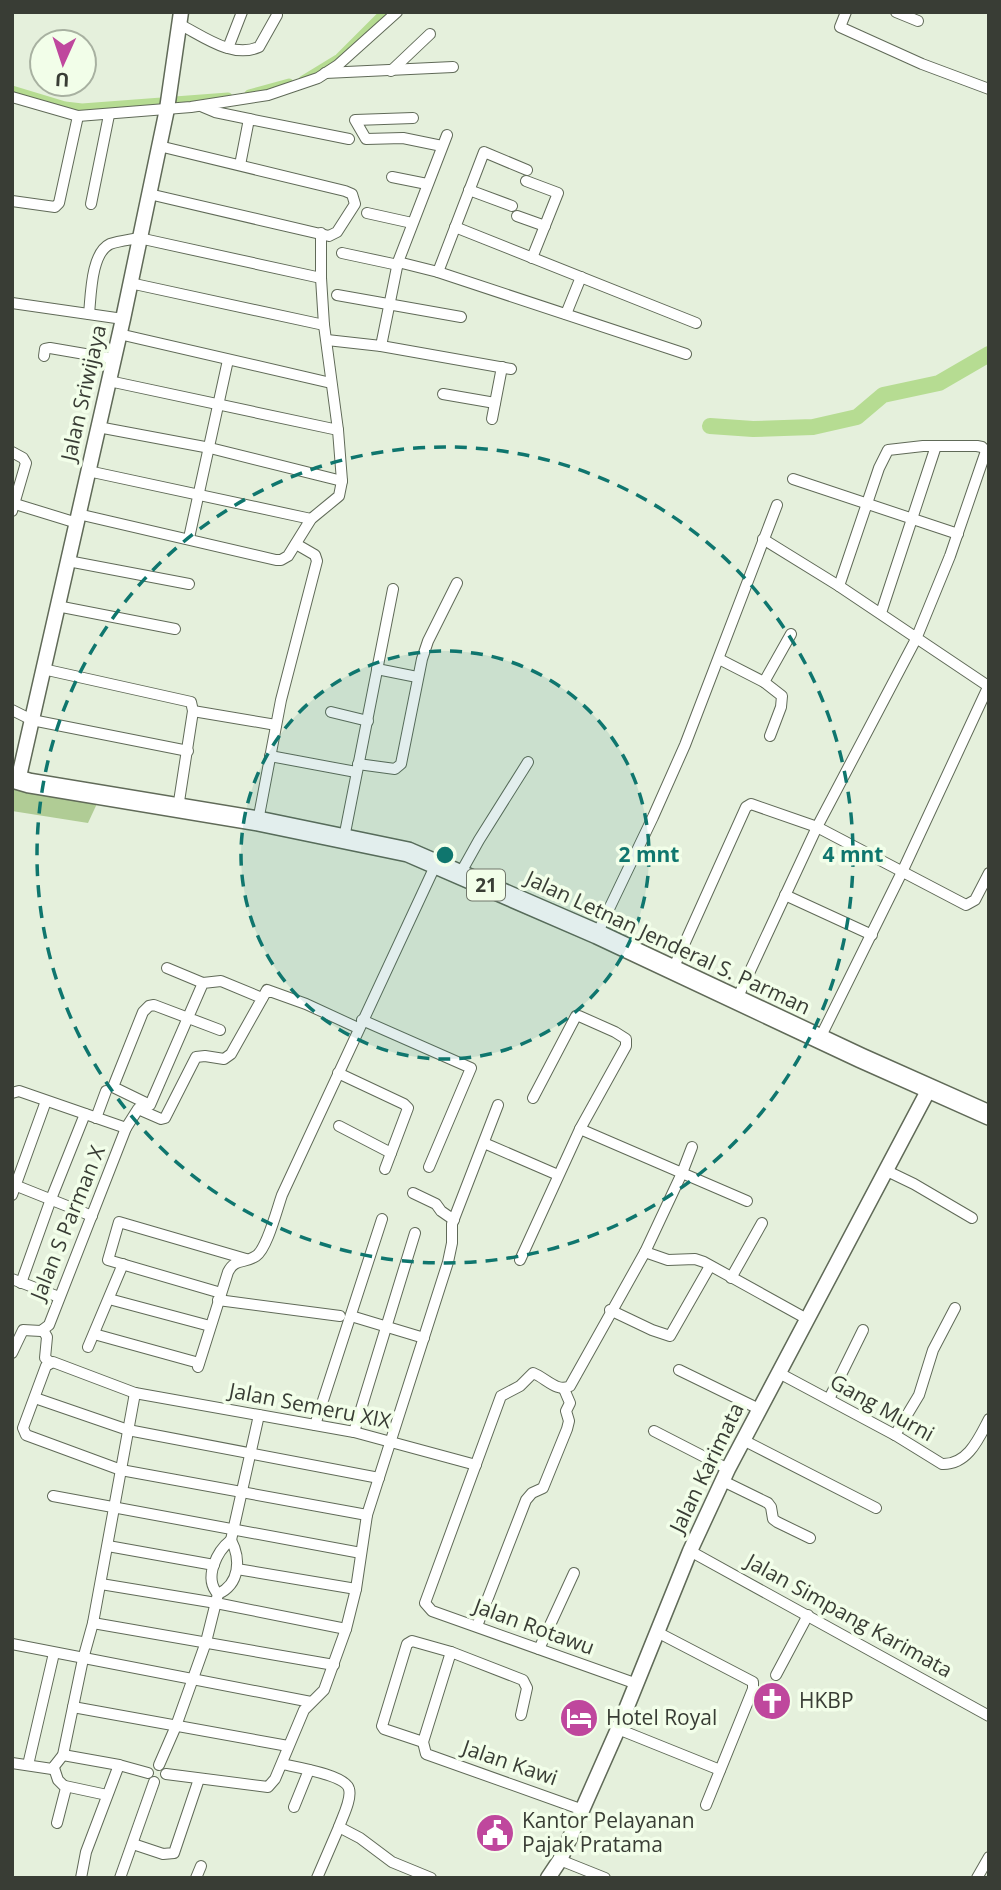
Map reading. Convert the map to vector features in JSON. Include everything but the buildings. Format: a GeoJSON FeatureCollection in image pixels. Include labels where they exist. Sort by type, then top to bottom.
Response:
{"type":"FeatureCollection","features":[{"type":"Feature","properties":{"kind":"highway","name":"Jalan Letnan Jenderal S. Parman"},"geometry":{"type":"LineString","coordinates":[[15,779],[258,821],[400,850],[597,934],[929,1089]]}},
{"type":"Feature","properties":{"kind":"highway","name":"21"},"geometry":{"type":"LineString","coordinates":[[929,1089],[989,1115]]}},
{"type":"Feature","properties":{"kind":"main road","name":"Jalan Sriwijaya"},"geometry":{"type":"LineString","coordinates":[[15,779],[32,720],[123,319],[168,101],[180,18]]}},
{"type":"Feature","properties":{"kind":"main road","name":"Jalan Karimata"},"geometry":{"type":"LineString","coordinates":[[548,1878],[560,1860],[583,1810],[690,1550],[725,1475],[929,1089]]}},
{"type":"Feature","properties":{"kind":"street"},"geometry":{"type":"LineString","coordinates":[[228,48],[242,12]]}},
{"type":"Feature","properties":{"kind":"street"},"geometry":{"type":"LineString","coordinates":[[202,106],[268,95],[297,87],[325,74],[397,12]]}},
{"type":"Feature","properties":{"kind":"street"},"geometry":{"type":"LineString","coordinates":[[846,12],[840,27],[922,64],[989,89]]}},
{"type":"Feature","properties":{"kind":"street"},"geometry":{"type":"LineString","coordinates":[[896,12],[918,21]]}},
{"type":"Feature","properties":{"kind":"street"},"geometry":{"type":"LineString","coordinates":[[180,18],[228,48],[245,51],[259,47],[277,15]]}},
{"type":"Feature","properties":{"kind":"street"},"geometry":{"type":"LineString","coordinates":[[390,71],[430,34]]}},
{"type":"Feature","properties":{"kind":"street"},"geometry":{"type":"LineString","coordinates":[[325,74],[453,67]]}},
{"type":"Feature","properties":{"kind":"street"},"geometry":{"type":"LineString","coordinates":[[12,97],[78,116],[109,115],[168,101],[349,139]]}},
{"type":"Feature","properties":{"kind":"street"},"geometry":{"type":"LineString","coordinates":[[91,204],[109,115]]}},
{"type":"Feature","properties":{"kind":"street"},"geometry":{"type":"LineString","coordinates":[[12,201],[54,207],[59,203],[78,116]]}},
{"type":"Feature","properties":{"kind":"street"},"geometry":{"type":"LineString","coordinates":[[413,118],[355,120],[366,139],[403,138],[442,146]]}},
{"type":"Feature","properties":{"kind":"street"},"geometry":{"type":"LineString","coordinates":[[240,165],[249,119]]}},
{"type":"Feature","properties":{"kind":"street"},"geometry":{"type":"LineString","coordinates":[[381,346],[398,263],[447,135]]}},
{"type":"Feature","properties":{"kind":"street"},"geometry":{"type":"LineString","coordinates":[[149,194],[329,236],[337,232],[355,204],[352,194],[159,145]]}},
{"type":"Feature","properties":{"kind":"street"},"geometry":{"type":"LineString","coordinates":[[438,272],[484,152],[558,193],[532,258]]}},
{"type":"Feature","properties":{"kind":"street"},"geometry":{"type":"LineString","coordinates":[[392,177],[427,184]]}},
{"type":"Feature","properties":{"kind":"street"},"geometry":{"type":"LineString","coordinates":[[469,190],[545,226]]}},
{"type":"Feature","properties":{"kind":"street"},"geometry":{"type":"LineString","coordinates":[[367,213],[412,223]]}},
{"type":"Feature","properties":{"kind":"street"},"geometry":{"type":"LineString","coordinates":[[454,227],[696,323]]}},
{"type":"Feature","properties":{"kind":"street"},"geometry":{"type":"LineString","coordinates":[[12,452],[26,463],[13,506],[189,538],[276,560],[285,559],[311,519],[339,496],[342,481],[324,326],[321,233]]}},
{"type":"Feature","properties":{"kind":"street"},"geometry":{"type":"LineString","coordinates":[[89,314],[95,267],[100,252],[111,244],[139,238],[321,278]]}},
{"type":"Feature","properties":{"kind":"street"},"geometry":{"type":"LineString","coordinates":[[342,253],[438,272],[686,354]]}},
{"type":"Feature","properties":{"kind":"street"},"geometry":{"type":"LineString","coordinates":[[566,314],[581,277]]}},
{"type":"Feature","properties":{"kind":"street"},"geometry":{"type":"LineString","coordinates":[[130,283],[324,326]]}},
{"type":"Feature","properties":{"kind":"street"},"geometry":{"type":"LineString","coordinates":[[337,295],[461,317]]}},
{"type":"Feature","properties":{"kind":"street"},"geometry":{"type":"LineString","coordinates":[[12,303],[123,319]]}},
{"type":"Feature","properties":{"kind":"street"},"geometry":{"type":"LineString","coordinates":[[119,334],[331,383]]}},
{"type":"Feature","properties":{"kind":"street"},"geometry":{"type":"LineString","coordinates":[[327,340],[381,346],[507,368],[492,419]]}},
{"type":"Feature","properties":{"kind":"street"},"geometry":{"type":"LineString","coordinates":[[44,356],[45,349],[50,348],[114,359]]}},
{"type":"Feature","properties":{"kind":"street"},"geometry":{"type":"LineString","coordinates":[[189,538],[228,359]]}},
{"type":"Feature","properties":{"kind":"street"},"geometry":{"type":"LineString","coordinates":[[109,381],[338,430]]}},
{"type":"Feature","properties":{"kind":"street"},"geometry":{"type":"LineString","coordinates":[[443,394],[495,403]]}},
{"type":"Feature","properties":{"kind":"street"},"geometry":{"type":"LineString","coordinates":[[98,427],[210,448],[342,481]]}},
{"type":"Feature","properties":{"kind":"street"},"geometry":{"type":"LineString","coordinates":[[881,612],[936,446]]}},
{"type":"Feature","properties":{"kind":"street"},"geometry":{"type":"LineString","coordinates":[[737,999],[817,827],[916,639],[958,534],[986,451],[977,446],[936,446],[885,452],[839,586]]}},
{"type":"Feature","properties":{"kind":"street"},"geometry":{"type":"LineString","coordinates":[[88,471],[311,519]]}},
{"type":"Feature","properties":{"kind":"street"},"geometry":{"type":"LineString","coordinates":[[793,479],[958,534]]}},
{"type":"Feature","properties":{"kind":"street"},"geometry":{"type":"LineString","coordinates":[[597,934],[659,805],[719,659],[777,505]]}},
{"type":"Feature","properties":{"kind":"street"},"geometry":{"type":"LineString","coordinates":[[763,539],[881,612],[916,639],[989,686],[872,935],[820,1038]]}},
{"type":"Feature","properties":{"kind":"street"},"geometry":{"type":"LineString","coordinates":[[258,821],[276,725],[317,561],[315,555],[296,544]]}},
{"type":"Feature","properties":{"kind":"street"},"geometry":{"type":"LineString","coordinates":[[68,561],[189,583]]}},
{"type":"Feature","properties":{"kind":"street"},"geometry":{"type":"LineString","coordinates":[[270,756],[357,768],[395,769],[401,764],[417,677],[428,641],[457,583]]}},
{"type":"Feature","properties":{"kind":"street"},"geometry":{"type":"LineString","coordinates":[[344,838],[393,589]]}},
{"type":"Feature","properties":{"kind":"street"},"geometry":{"type":"LineString","coordinates":[[57,606],[176,629]]}},
{"type":"Feature","properties":{"kind":"street"},"geometry":{"type":"LineString","coordinates":[[764,682],[791,634]]}},
{"type":"Feature","properties":{"kind":"street"},"geometry":{"type":"LineString","coordinates":[[719,659],[764,682],[783,698],[770,736]]}},
{"type":"Feature","properties":{"kind":"street"},"geometry":{"type":"LineString","coordinates":[[377,669],[417,677]]}},
{"type":"Feature","properties":{"kind":"street"},"geometry":{"type":"LineString","coordinates":[[43,670],[276,725]]}},
{"type":"Feature","properties":{"kind":"street"},"geometry":{"type":"LineString","coordinates":[[178,808],[192,707]]}},
{"type":"Feature","properties":{"kind":"street"},"geometry":{"type":"LineString","coordinates":[[12,710],[32,720],[188,751]]}},
{"type":"Feature","properties":{"kind":"street"},"geometry":{"type":"LineString","coordinates":[[331,712],[368,721]]}},
{"type":"Feature","properties":{"kind":"street"},"geometry":{"type":"LineString","coordinates":[[460,874],[528,762]]}},
{"type":"Feature","properties":{"kind":"street"},"geometry":{"type":"LineString","coordinates":[[673,969],[746,807],[756,804],[817,827],[966,905],[975,900],[989,873]]}},
{"type":"Feature","properties":{"kind":"street"},"geometry":{"type":"LineString","coordinates":[[94,1334],[199,1365],[231,1265],[257,1256],[263,1248],[282,1195],[436,864]]}},
{"type":"Feature","properties":{"kind":"street"},"geometry":{"type":"LineString","coordinates":[[785,895],[872,935]]}},
{"type":"Feature","properties":{"kind":"street"},"geometry":{"type":"LineString","coordinates":[[167,968],[203,983],[221,981],[262,998],[267,990],[273,991],[471,1068],[429,1167]]}},
{"type":"Feature","properties":{"kind":"street"},"geometry":{"type":"LineString","coordinates":[[203,983],[188,1019],[150,1105],[115,1089],[114,1084],[138,1024],[149,1006],[154,1005],[188,1019],[220,1030]]}},
{"type":"Feature","properties":{"kind":"street","name":"Jalan S Parman X"},"geometry":{"type":"LineString","coordinates":[[12,1353],[23,1330],[43,1331],[48,1325],[126,1128],[138,1109],[161,1119],[167,1116],[196,1057],[224,1059],[231,1054],[262,998]]}},
{"type":"Feature","properties":{"kind":"street"},"geometry":{"type":"LineString","coordinates":[[520,1260],[580,1129],[626,1046],[625,1040],[615,1032],[576,1016],[533,1098]]}},
{"type":"Feature","properties":{"kind":"street"},"geometry":{"type":"LineString","coordinates":[[338,1073],[407,1105],[408,1111],[385,1169]]}},
{"type":"Feature","properties":{"kind":"street"},"geometry":{"type":"LineString","coordinates":[[12,1093],[19,1091],[126,1128]]}},
{"type":"Feature","properties":{"kind":"street"},"geometry":{"type":"LineString","coordinates":[[59,1297],[17,1281],[51,1199],[106,1091]]}},
{"type":"Feature","properties":{"kind":"street"},"geometry":{"type":"LineString","coordinates":[[46,1101],[13,1188],[51,1199],[92,1216]]}},
{"type":"Feature","properties":{"kind":"street"},"geometry":{"type":"LineString","coordinates":[[166,1774],[268,1787],[282,1764],[301,1715],[311,1702],[323,1693],[346,1629],[356,1589],[368,1515],[450,1254],[453,1222],[498,1105]]}},
{"type":"Feature","properties":{"kind":"street"},"geometry":{"type":"LineString","coordinates":[[339,1126],[391,1153]]}},
{"type":"Feature","properties":{"kind":"street"},"geometry":{"type":"LineString","coordinates":[[580,1129],[747,1201]]}},
{"type":"Feature","properties":{"kind":"street"},"geometry":{"type":"LineString","coordinates":[[484,1143],[558,1175]]}},
{"type":"Feature","properties":{"kind":"street"},"geometry":{"type":"LineString","coordinates":[[564,1389],[573,1382],[610,1310],[645,1252],[692,1147]]}},
{"type":"Feature","properties":{"kind":"street"},"geometry":{"type":"LineString","coordinates":[[885,1170],[972,1218]]}},
{"type":"Feature","properties":{"kind":"street"},"geometry":{"type":"LineString","coordinates":[[413,1193],[436,1204],[453,1222]]}},
{"type":"Feature","properties":{"kind":"street"},"geometry":{"type":"LineString","coordinates":[[315,1425],[345,1316],[382,1219]]}},
{"type":"Feature","properties":{"kind":"street"},"geometry":{"type":"LineString","coordinates":[[246,1259],[119,1222],[108,1260],[219,1296],[345,1316],[424,1338]]}},
{"type":"Feature","properties":{"kind":"street"},"geometry":{"type":"LineString","coordinates":[[731,1278],[762,1223]]}},
{"type":"Feature","properties":{"kind":"street"},"geometry":{"type":"LineString","coordinates":[[354,1432],[415,1233]]}},
{"type":"Feature","properties":{"kind":"street"},"geometry":{"type":"LineString","coordinates":[[645,1252],[668,1259],[695,1259],[807,1319]]}},
{"type":"Feature","properties":{"kind":"street"},"geometry":{"type":"LineString","coordinates":[[88,1348],[123,1264]]}},
{"type":"Feature","properties":{"kind":"street"},"geometry":{"type":"LineString","coordinates":[[610,1310],[652,1331],[670,1336],[710,1266]]}},
{"type":"Feature","properties":{"kind":"street"},"geometry":{"type":"LineString","coordinates":[[108,1299],[210,1326]]}},
{"type":"Feature","properties":{"kind":"street"},"geometry":{"type":"LineString","coordinates":[[895,1435],[919,1395],[933,1350],[955,1308]]}},
{"type":"Feature","properties":{"kind":"street"},"geometry":{"type":"LineString","coordinates":[[829,1399],[863,1330]]}},
{"type":"Feature","properties":{"kind":"street"},"geometry":{"type":"LineString","coordinates":[[43,1331],[47,1337],[45,1355],[50,1362],[46,1366],[23,1428],[24,1434],[121,1470],[368,1515]]}},
{"type":"Feature","properties":{"kind":"street","name":"Jalan Semeru XIX"},"geometry":{"type":"LineString","coordinates":[[50,1362],[135,1393],[354,1432],[476,1465]]}},
{"type":"Feature","properties":{"kind":"street"},"geometry":{"type":"LineString","coordinates":[[679,1370],[759,1409]]}},
{"type":"Feature","properties":{"kind":"street"},"geometry":{"type":"LineString","coordinates":[[476,1465],[504,1393],[520,1386],[533,1373],[564,1389],[570,1403],[566,1411],[569,1421],[567,1429],[543,1488],[532,1493],[526,1500],[477,1626]]}},
{"type":"Feature","properties":{"kind":"street","name":"Gang Murni"},"geometry":{"type":"LineString","coordinates":[[779,1373],[895,1435],[942,1464],[951,1463],[966,1455],[975,1446],[989,1419]]}},
{"type":"Feature","properties":{"kind":"street"},"geometry":{"type":"LineString","coordinates":[[54,1768],[63,1755],[93,1623],[135,1393]]}},
{"type":"Feature","properties":{"kind":"street"},"geometry":{"type":"LineString","coordinates":[[35,1398],[128,1430],[379,1478]]}},
{"type":"Feature","properties":{"kind":"street"},"geometry":{"type":"LineString","coordinates":[[217,1598],[212,1584],[214,1565],[219,1552],[231,1539],[259,1415]]}},
{"type":"Feature","properties":{"kind":"street"},"geometry":{"type":"LineString","coordinates":[[653,1431],[768,1503],[776,1522],[810,1538]]}},
{"type":"Feature","properties":{"kind":"street"},"geometry":{"type":"LineString","coordinates":[[743,1440],[876,1508]]}},
{"type":"Feature","properties":{"kind":"street","name":"Jalan Rotawu"},"geometry":{"type":"LineString","coordinates":[[476,1465],[426,1606],[432,1611],[637,1684]]}},
{"type":"Feature","properties":{"kind":"street"},"geometry":{"type":"LineString","coordinates":[[52,1496],[361,1553]]}},
{"type":"Feature","properties":{"kind":"street"},"geometry":{"type":"LineString","coordinates":[[159,1765],[206,1642],[217,1598],[230,1586],[237,1569],[236,1550],[231,1539]]}},
{"type":"Feature","properties":{"kind":"street"},"geometry":{"type":"LineString","coordinates":[[108,1546],[214,1565]]}},
{"type":"Feature","properties":{"kind":"street","name":"Jalan Simpang Karimata"},"geometry":{"type":"LineString","coordinates":[[690,1550],[989,1716]]}},
{"type":"Feature","properties":{"kind":"street"},"geometry":{"type":"LineString","coordinates":[[237,1569],[356,1589]]}},
{"type":"Feature","properties":{"kind":"street"},"geometry":{"type":"LineString","coordinates":[[539,1649],[574,1573]]}},
{"type":"Feature","properties":{"kind":"street"},"geometry":{"type":"LineString","coordinates":[[101,1584],[217,1598],[346,1629]]}},
{"type":"Feature","properties":{"kind":"street"},"geometry":{"type":"LineString","coordinates":[[776,1675],[807,1615]]}},
{"type":"Feature","properties":{"kind":"street"},"geometry":{"type":"LineString","coordinates":[[93,1623],[334,1665]]}},
{"type":"Feature","properties":{"kind":"street"},"geometry":{"type":"LineString","coordinates":[[657,1632],[753,1682],[753,1689],[706,1805]]}},
{"type":"Feature","properties":{"kind":"street"},"geometry":{"type":"LineString","coordinates":[[452,1653],[423,1742],[384,1729],[382,1726],[407,1644],[412,1641],[452,1653],[523,1679],[527,1688],[521,1715]]}},
{"type":"Feature","properties":{"kind":"street"},"geometry":{"type":"LineString","coordinates":[[12,1644],[311,1702]]}},
{"type":"Feature","properties":{"kind":"street"},"geometry":{"type":"LineString","coordinates":[[28,1765],[54,1653]]}},
{"type":"Feature","properties":{"kind":"street"},"geometry":{"type":"LineString","coordinates":[[73,1707],[288,1746]]}},
{"type":"Feature","properties":{"kind":"street"},"geometry":{"type":"LineString","coordinates":[[618,1729],[720,1770]]}},
{"type":"Feature","properties":{"kind":"street","name":"Jalan Kawi"},"geometry":{"type":"LineString","coordinates":[[423,1742],[426,1754],[583,1810]]}},
{"type":"Feature","properties":{"kind":"street"},"geometry":{"type":"LineString","coordinates":[[63,1755],[119,1765],[151,1777],[162,1781],[166,1774],[164,1768],[153,1765],[151,1777],[133,1844],[120,1878]]}},
{"type":"Feature","properties":{"kind":"street"},"geometry":{"type":"LineString","coordinates":[[12,1763],[54,1768]]}},
{"type":"Feature","properties":{"kind":"street"},"geometry":{"type":"LineString","coordinates":[[282,1764],[345,1782],[349,1788],[339,1827],[317,1878]]}},
{"type":"Feature","properties":{"kind":"street"},"geometry":{"type":"LineString","coordinates":[[81,1878],[86,1852],[119,1765]]}},
{"type":"Feature","properties":{"kind":"street"},"geometry":{"type":"LineString","coordinates":[[54,1768],[58,1780],[65,1786],[107,1795]]}},
{"type":"Feature","properties":{"kind":"street"},"geometry":{"type":"LineString","coordinates":[[294,1807],[309,1770]]}},
{"type":"Feature","properties":{"kind":"street"},"geometry":{"type":"LineString","coordinates":[[133,1844],[163,1854],[174,1853],[199,1779]]}},
{"type":"Feature","properties":{"kind":"street"},"geometry":{"type":"LineString","coordinates":[[57,1823],[65,1786]]}},
{"type":"Feature","properties":{"kind":"street"},"geometry":{"type":"LineString","coordinates":[[339,1827],[371,1844],[392,1862],[431,1878]]}},
{"type":"Feature","properties":{"kind":"street"},"geometry":{"type":"LineString","coordinates":[[977,1878],[989,1857]]}},
{"type":"Feature","properties":{"kind":"street"},"geometry":{"type":"LineString","coordinates":[[560,1860],[605,1878]]}},
{"type":"Feature","properties":{"kind":"street"},"geometry":{"type":"LineString","coordinates":[[196,1878],[201,1866]]}},
{"type":"Feature","properties":{"kind":"green space"},"geometry":{"type":"Polygon","coordinates":[[[12,777],[101,795],[88,823],[12,811],[12,777]]]}},
{"type":"Feature","properties":{"kind":"waterway"},"geometry":{"type":"LineString","coordinates":[[303,80],[339,58],[385,12]]}},
{"type":"Feature","properties":{"kind":"waterway"},"geometry":{"type":"LineString","coordinates":[[249,94],[289,83]]}},
{"type":"Feature","properties":{"kind":"waterway"},"geometry":{"type":"LineString","coordinates":[[12,90],[65,106],[82,108],[228,97]]}},
{"type":"Feature","properties":{"kind":"waterway"},"geometry":{"type":"LineString","coordinates":[[710,426],[753,429],[813,427],[857,417],[883,395],[939,383],[989,354]]}},
{"type":"Feature","properties":{"kind":"place","name":"HKBP"},"geometry":{"type":"Point","coordinates":[772,1701]}},
{"type":"Feature","properties":{"kind":"place","name":"Hotel Royal"},"geometry":{"type":"Point","coordinates":[579,1718]}},
{"type":"Feature","properties":{"kind":"place","name":"Kantor Pelayanan Pajak Pratama"},"geometry":{"type":"Point","coordinates":[495,1833]}}]}
